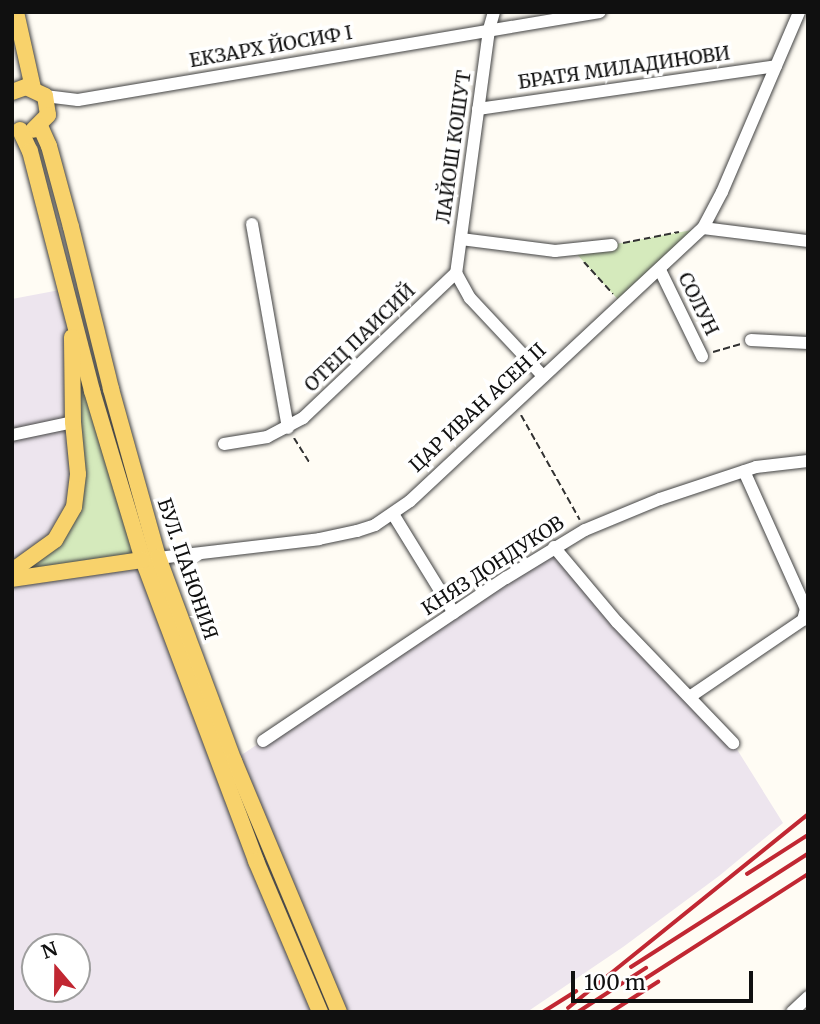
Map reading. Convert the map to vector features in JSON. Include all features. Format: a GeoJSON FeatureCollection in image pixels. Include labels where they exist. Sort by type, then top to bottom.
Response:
{"type":"FeatureCollection","features":[{"type":"Feature","properties":{"kind":"main road","name":"БУЛ. ПАНОНИЯ"},"geometry":{"type":"LineString","coordinates":[[16,12],[39,92],[150,559]]}},
{"type":"Feature","properties":{"kind":"main road"},"geometry":{"type":"LineString","coordinates":[[12,75],[13,92],[39,92]]}},
{"type":"Feature","properties":{"kind":"main road","name":"БУЛ. ПАНОНИЯ"},"geometry":{"type":"LineString","coordinates":[[44,120],[16,127],[30,150],[71,314],[150,559],[339,1012]]}},
{"type":"Feature","properties":{"kind":"main road"},"geometry":{"type":"LineString","coordinates":[[12,571],[55,540],[70,516],[78,474],[73,422],[71,314]]}},
{"type":"Feature","properties":{"kind":"main road","name":"ЦАР ИВАН АСЕН II"},"geometry":{"type":"LineString","coordinates":[[12,579],[150,559]]}},
{"type":"Feature","properties":{"kind":"main road","name":"БУЛ. ПАНОНИЯ"},"geometry":{"type":"LineString","coordinates":[[161,587],[256,861],[320,1012]]}},
{"type":"Feature","properties":{"kind":"street","name":"ЛАЙОШ КОШУТ"},"geometry":{"type":"LineString","coordinates":[[458,279],[478,109],[494,12]]}},
{"type":"Feature","properties":{"kind":"street","name":"ЕКЗАРХ ЙОСИФ I"},"geometry":{"type":"LineString","coordinates":[[44,120],[72,101],[600,12]]}},
{"type":"Feature","properties":{"kind":"street","name":"ЦАР ИВАН АСЕН II"},"geometry":{"type":"LineString","coordinates":[[150,559],[319,539],[357,531],[393,514],[703,228],[722,192],[799,12]]}},
{"type":"Feature","properties":{"kind":"street","name":"БРАТЯ МИЛАДИНОВИ"},"geometry":{"type":"LineString","coordinates":[[478,109],[776,66]]}},
{"type":"Feature","properties":{"kind":"street","name":"ЕКЗАРХ ЙОСИФ I"},"geometry":{"type":"LineString","coordinates":[[39,92],[72,101]]}},
{"type":"Feature","properties":{"kind":"street","name":"ОТЕЦ ПАИСИЙ"},"geometry":{"type":"LineString","coordinates":[[252,224],[288,428]]}},
{"type":"Feature","properties":{"kind":"street"},"geometry":{"type":"LineString","coordinates":[[703,228],[808,240]]}},
{"type":"Feature","properties":{"kind":"street"},"geometry":{"type":"LineString","coordinates":[[461,239],[527,249],[574,251],[612,245]]}},
{"type":"Feature","properties":{"kind":"street","name":"СОЛУН"},"geometry":{"type":"LineString","coordinates":[[660,270],[702,356]]}},
{"type":"Feature","properties":{"kind":"street"},"geometry":{"type":"LineString","coordinates":[[458,279],[542,376]]}},
{"type":"Feature","properties":{"kind":"street","name":"ОТЕЦ ПАИСИЙ"},"geometry":{"type":"LineString","coordinates":[[223,444],[267,437],[303,418],[458,279]]}},
{"type":"Feature","properties":{"kind":"street"},"geometry":{"type":"LineString","coordinates":[[751,341],[808,343]]}},
{"type":"Feature","properties":{"kind":"street"},"geometry":{"type":"LineString","coordinates":[[12,435],[73,422]]}},
{"type":"Feature","properties":{"kind":"street","name":"КНЯЗ ДОНДУКОВ"},"geometry":{"type":"LineString","coordinates":[[263,741],[554,547],[585,530],[660,499],[744,471],[808,461]]}},
{"type":"Feature","properties":{"kind":"street"},"geometry":{"type":"LineString","coordinates":[[691,696],[803,621],[806,609],[744,471]]}},
{"type":"Feature","properties":{"kind":"street"},"geometry":{"type":"LineString","coordinates":[[393,514],[454,613]]}},
{"type":"Feature","properties":{"kind":"street"},"geometry":{"type":"LineString","coordinates":[[554,547],[617,622],[691,696],[733,743]]}},
{"type":"Feature","properties":{"kind":"street"},"geometry":{"type":"LineString","coordinates":[[792,1012],[808,997]]}},
{"type":"Feature","properties":{"kind":"path"},"geometry":{"type":"LineString","coordinates":[[612,245],[703,228]]}},
{"type":"Feature","properties":{"kind":"path"},"geometry":{"type":"LineString","coordinates":[[574,251],[622,303]]}},
{"type":"Feature","properties":{"kind":"path"},"geometry":{"type":"LineString","coordinates":[[702,356],[751,341]]}},
{"type":"Feature","properties":{"kind":"path"},"geometry":{"type":"LineString","coordinates":[[514,403],[585,530]]}},
{"type":"Feature","properties":{"kind":"path"},"geometry":{"type":"LineString","coordinates":[[288,428],[310,464]]}},
{"type":"Feature","properties":{"kind":"shaded area"},"geometry":{"type":"Polygon","coordinates":[[[65,289],[71,314],[77,449],[66,525],[12,571],[12,299],[65,289]]]}},
{"type":"Feature","properties":{"kind":"shaded area"},"geometry":{"type":"Polygon","coordinates":[[[554,547],[733,743],[783,823],[719,876],[623,947],[527,1012],[12,1012],[12,579],[143,560],[234,760],[554,547]]]}},
{"type":"Feature","properties":{"kind":"green space"},"geometry":{"type":"Polygon","coordinates":[[[703,228],[622,304],[574,251],[594,248],[703,228]]]}},
{"type":"Feature","properties":{"kind":"green space"},"geometry":{"type":"Polygon","coordinates":[[[71,314],[143,560],[12,579],[74,507],[71,314]]]}},
{"type":"Feature","properties":{"kind":"railway"},"geometry":{"type":"LineString","coordinates":[[568,1008],[808,814]]}},
{"type":"Feature","properties":{"kind":"railway"},"geometry":{"type":"LineString","coordinates":[[747,874],[808,835]]}},
{"type":"Feature","properties":{"kind":"railway"},"geometry":{"type":"LineString","coordinates":[[631,967],[808,854]]}},
{"type":"Feature","properties":{"kind":"railway"},"geometry":{"type":"LineString","coordinates":[[640,982],[808,874]]}},
{"type":"Feature","properties":{"kind":"railway"},"geometry":{"type":"LineString","coordinates":[[578,1012],[646,968]]}},
{"type":"Feature","properties":{"kind":"railway"},"geometry":{"type":"LineString","coordinates":[[611,1012],[658,982]]}},
{"type":"Feature","properties":{"kind":"railway"},"geometry":{"type":"LineString","coordinates":[[543,1012],[576,991]]}}]}
